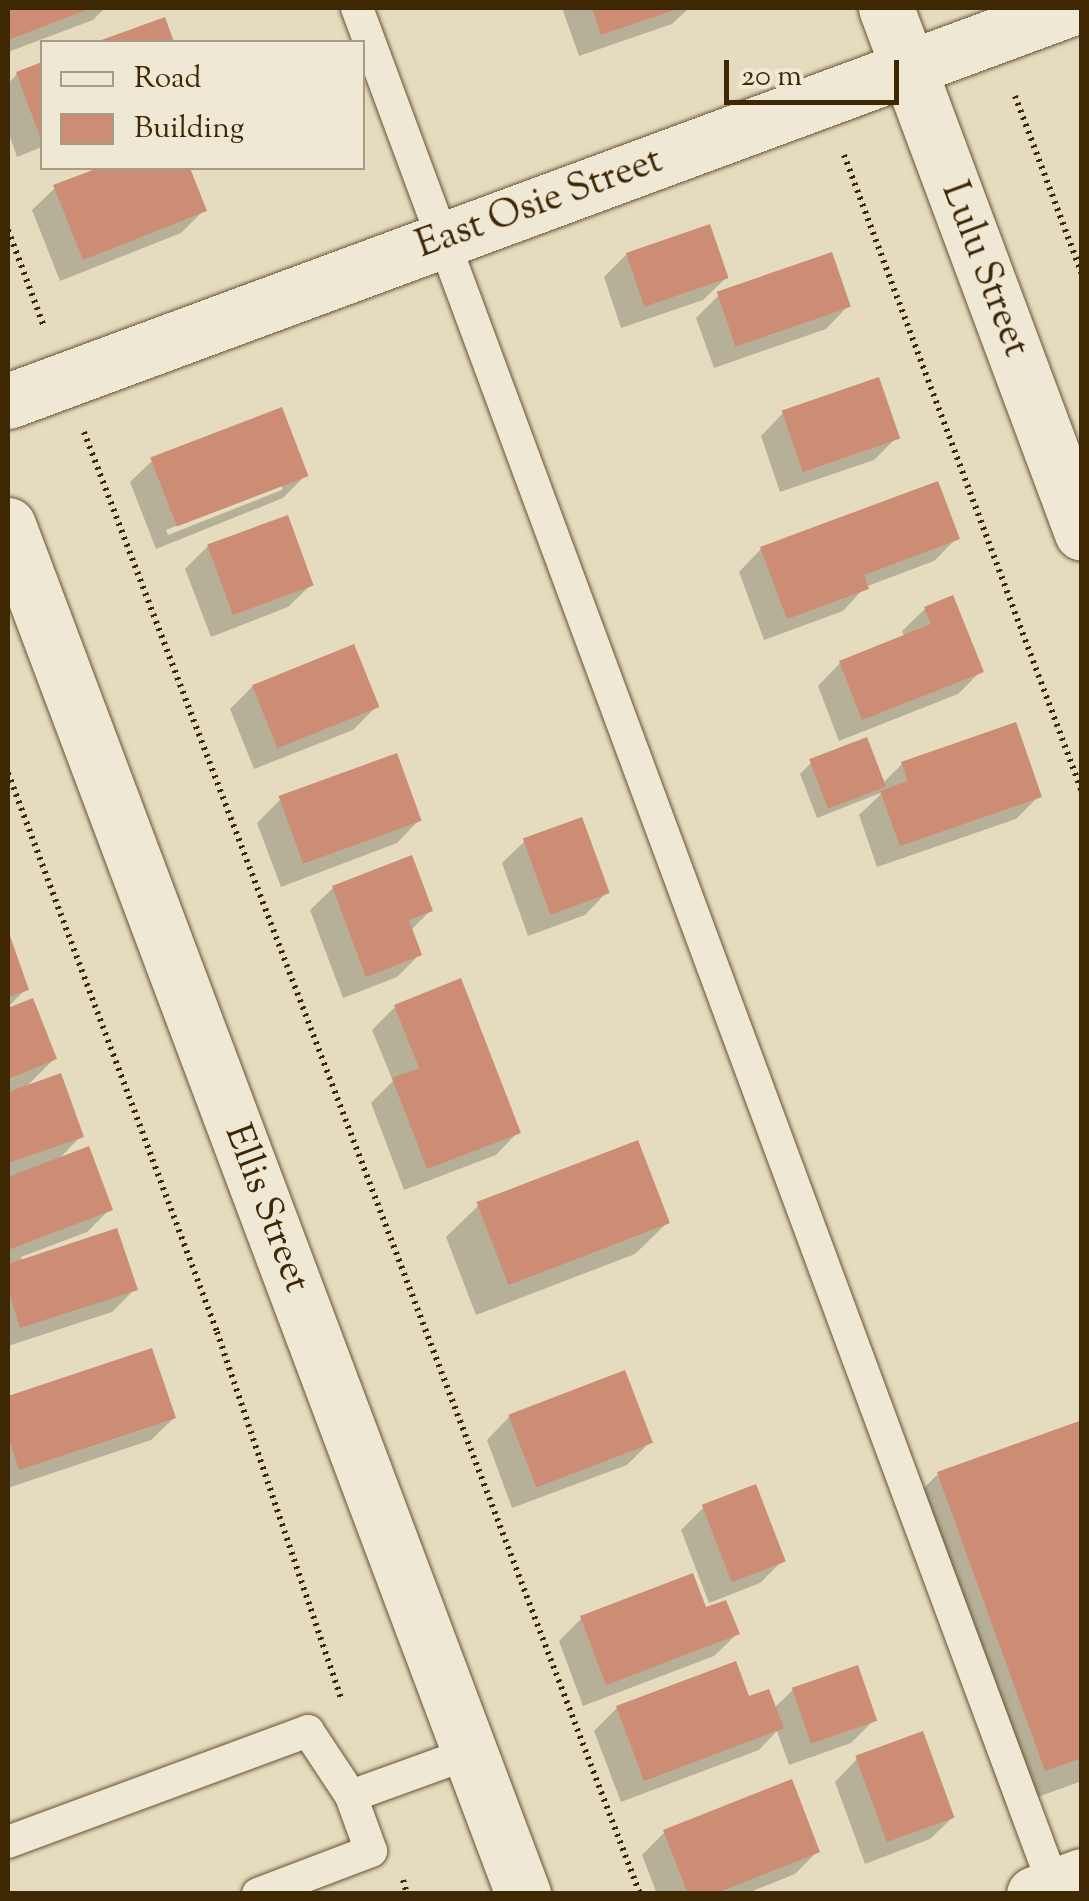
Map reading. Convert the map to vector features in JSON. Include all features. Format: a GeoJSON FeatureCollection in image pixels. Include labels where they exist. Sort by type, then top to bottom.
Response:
{"type":"FeatureCollection","features":[{"type":"Feature","properties":{"kind":"street","name":"Lulu Street"},"geometry":{"type":"LineString","coordinates":[[886,8],[1082,533]]}},
{"type":"Feature","properties":{"kind":"street","name":"East Osie Street"},"geometry":{"type":"LineString","coordinates":[[8,401],[1071,8]]}},
{"type":"Feature","properties":{"kind":"street","name":"Ellis Street"},"geometry":{"type":"LineString","coordinates":[[8,525],[523,1894]]}},
{"type":"Feature","properties":{"kind":"lane"},"geometry":{"type":"LineString","coordinates":[[357,8],[1057,1887]]}},
{"type":"Feature","properties":{"kind":"lane"},"geometry":{"type":"LineString","coordinates":[[8,1842],[308,1731],[361,1792],[372,1851],[258,1894]]}},
{"type":"Feature","properties":{"kind":"lane"},"geometry":{"type":"LineString","coordinates":[[361,1792],[470,1753]]}},
{"type":"Feature","properties":{"kind":"path"},"geometry":{"type":"LineString","coordinates":[[1015,96],[1082,274]]}},
{"type":"Feature","properties":{"kind":"path"},"geometry":{"type":"LineString","coordinates":[[844,155],[1082,792]]}},
{"type":"Feature","properties":{"kind":"path"},"geometry":{"type":"LineString","coordinates":[[8,230],[640,1894]]}},
{"type":"Feature","properties":{"kind":"path"},"geometry":{"type":"LineString","coordinates":[[8,773],[217,1332],[361,1792]]}},
{"type":"Feature","properties":{"kind":"path"},"geometry":{"type":"LineString","coordinates":[[401,1876],[407,1894]]}},
{"type":"Feature","properties":{"kind":"building"},"geometry":{"type":"Polygon","coordinates":[[[8,8],[92,8],[8,40],[8,8]]]}},
{"type":"Feature","properties":{"kind":"building"},"geometry":{"type":"Polygon","coordinates":[[[592,8],[680,8],[601,35],[592,8]]]}},
{"type":"Feature","properties":{"kind":"building"},"geometry":{"type":"Polygon","coordinates":[[[165,17],[173,40],[102,40],[165,17]]]}},
{"type":"Feature","properties":{"kind":"building"},"geometry":{"type":"Polygon","coordinates":[[[40,63],[40,137],[16,72],[40,63]]]}},
{"type":"Feature","properties":{"kind":"building"},"geometry":{"type":"Polygon","coordinates":[[[93,170],[191,170],[207,211],[83,260],[53,185],[93,170]]]}},
{"type":"Feature","properties":{"kind":"building"},"geometry":{"type":"Polygon","coordinates":[[[710,224],[729,278],[644,307],[626,253],[710,224]]]}},
{"type":"Feature","properties":{"kind":"building"},"geometry":{"type":"Polygon","coordinates":[[[832,252],[851,307],[736,347],[717,292],[832,252]]]}},
{"type":"Feature","properties":{"kind":"building"},"geometry":{"type":"Polygon","coordinates":[[[879,377],[900,438],[803,472],[782,411],[879,377]]]}},
{"type":"Feature","properties":{"kind":"building"},"geometry":{"type":"Polygon","coordinates":[[[282,407],[309,476],[177,527],[150,458],[282,407]]]}},
{"type":"Feature","properties":{"kind":"building"},"geometry":{"type":"Polygon","coordinates":[[[938,481],[960,539],[864,575],[869,589],[787,619],[760,547],[938,481]]]}},
{"type":"Feature","properties":{"kind":"building"},"geometry":{"type":"Polygon","coordinates":[[[288,515],[314,585],[233,615],[207,544],[288,515]]]}},
{"type":"Feature","properties":{"kind":"building"},"geometry":{"type":"Polygon","coordinates":[[[953,595],[984,672],[862,720],[839,661],[931,624],[924,607],[953,595]]]}},
{"type":"Feature","properties":{"kind":"building"},"geometry":{"type":"Polygon","coordinates":[[[354,644],[379,707],[277,748],[252,685],[354,644]]]}},
{"type":"Feature","properties":{"kind":"building"},"geometry":{"type":"Polygon","coordinates":[[[1016,722],[1042,797],[900,846],[880,791],[908,781],[901,762],[1016,722]]]}},
{"type":"Feature","properties":{"kind":"building"},"geometry":{"type":"Polygon","coordinates":[[[867,737],[886,786],[828,809],[809,759],[867,737]]]}},
{"type":"Feature","properties":{"kind":"building"},"geometry":{"type":"Polygon","coordinates":[[[397,753],[422,821],[303,864],[279,796],[397,753]]]}},
{"type":"Feature","properties":{"kind":"building"},"geometry":{"type":"Polygon","coordinates":[[[582,817],[610,893],[551,915],[523,839],[582,817]]]}},
{"type":"Feature","properties":{"kind":"building"},"geometry":{"type":"Polygon","coordinates":[[[412,855],[433,911],[409,920],[422,955],[366,977],[332,886],[412,855]]]}},
{"type":"Feature","properties":{"kind":"building"},"geometry":{"type":"Polygon","coordinates":[[[8,930],[29,990],[8,997],[8,930]]]}},
{"type":"Feature","properties":{"kind":"building"},"geometry":{"type":"Polygon","coordinates":[[[461,978],[521,1133],[427,1169],[392,1078],[419,1068],[394,1005],[461,978]]]}},
{"type":"Feature","properties":{"kind":"building"},"geometry":{"type":"Polygon","coordinates":[[[33,998],[57,1059],[8,1079],[8,1008],[33,998]]]}},
{"type":"Feature","properties":{"kind":"building"},"geometry":{"type":"Polygon","coordinates":[[[61,1073],[84,1137],[8,1163],[8,1092],[61,1073]]]}},
{"type":"Feature","properties":{"kind":"building"},"geometry":{"type":"Polygon","coordinates":[[[638,1140],[670,1223],[508,1285],[476,1202],[638,1140]]]}},
{"type":"Feature","properties":{"kind":"building"},"geometry":{"type":"Polygon","coordinates":[[[89,1146],[113,1210],[8,1250],[8,1177],[89,1146]]]}},
{"type":"Feature","properties":{"kind":"building"},"geometry":{"type":"Polygon","coordinates":[[[117,1228],[138,1290],[20,1328],[8,1289],[8,1264],[117,1228]]]}},
{"type":"Feature","properties":{"kind":"building"},"geometry":{"type":"Polygon","coordinates":[[[152,1348],[176,1418],[19,1470],[8,1436],[8,1396],[152,1348]]]}},
{"type":"Feature","properties":{"kind":"building"},"geometry":{"type":"Polygon","coordinates":[[[625,1370],[653,1443],[536,1488],[508,1415],[625,1370]]]}},
{"type":"Feature","properties":{"kind":"building"},"geometry":{"type":"Polygon","coordinates":[[[1082,1420],[1082,1758],[1045,1771],[937,1472],[1082,1420]]]}},
{"type":"Feature","properties":{"kind":"building"},"geometry":{"type":"Polygon","coordinates":[[[756,1484],[786,1561],[732,1582],[702,1505],[756,1484]]]}},
{"type":"Feature","properties":{"kind":"building"},"geometry":{"type":"Polygon","coordinates":[[[693,1573],[706,1607],[726,1600],[740,1634],[606,1685],[580,1616],[693,1573]]]}},
{"type":"Feature","properties":{"kind":"building"},"geometry":{"type":"Polygon","coordinates":[[[736,1661],[749,1696],[769,1689],[784,1728],[644,1781],[616,1706],[736,1661]]]}},
{"type":"Feature","properties":{"kind":"building"},"geometry":{"type":"Polygon","coordinates":[[[858,1665],[877,1721],[811,1744],[792,1688],[858,1665]]]}},
{"type":"Feature","properties":{"kind":"building"},"geometry":{"type":"Polygon","coordinates":[[[923,1731],[954,1817],[887,1842],[855,1756],[923,1731]]]}},
{"type":"Feature","properties":{"kind":"building"},"geometry":{"type":"Polygon","coordinates":[[[792,1779],[820,1852],[714,1894],[688,1894],[663,1830],[792,1779]]]}}]}
